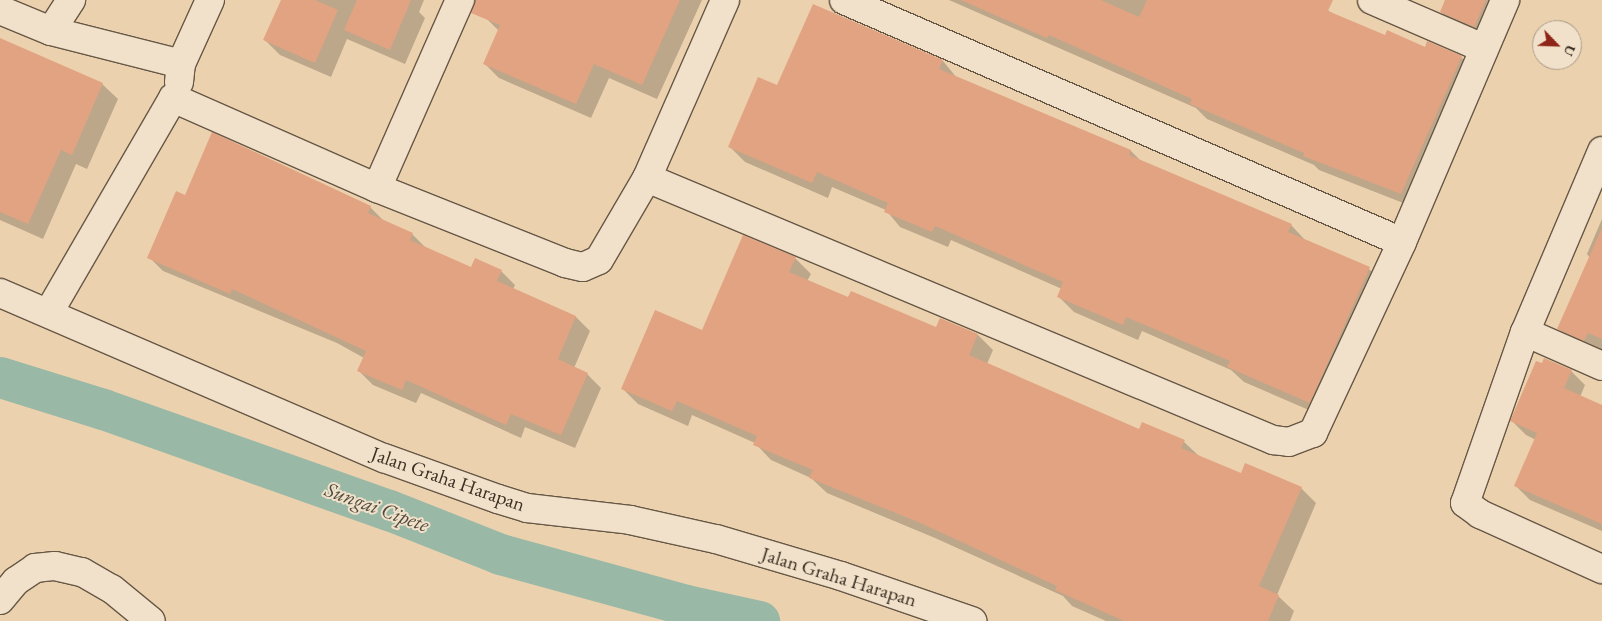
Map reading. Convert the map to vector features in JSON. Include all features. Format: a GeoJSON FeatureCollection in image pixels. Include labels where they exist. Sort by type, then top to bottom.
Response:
{"type":"FeatureCollection","features":[{"type":"Feature","properties":{"kind":"street"},"geometry":{"type":"LineString","coordinates":[[51,32],[71,0]]}},
{"type":"Feature","properties":{"kind":"street"},"geometry":{"type":"LineString","coordinates":[[49,312],[174,98],[181,64],[210,0]]}},
{"type":"Feature","properties":{"kind":"street"},"geometry":{"type":"LineString","coordinates":[[377,188],[460,0]]}},
{"type":"Feature","properties":{"kind":"street"},"geometry":{"type":"LineString","coordinates":[[174,98],[377,188],[565,263],[583,267],[599,260],[647,178],[725,0]]}},
{"type":"Feature","properties":{"kind":"street"},"geometry":{"type":"LineString","coordinates":[[844,0],[1402,242]]}},
{"type":"Feature","properties":{"kind":"street"},"geometry":{"type":"LineString","coordinates":[[1372,0],[1483,48]]}},
{"type":"Feature","properties":{"kind":"street"},"geometry":{"type":"LineString","coordinates":[[647,178],[1273,440],[1289,442],[1313,433],[1402,242],[1505,0]]}},
{"type":"Feature","properties":{"kind":"street"},"geometry":{"type":"LineString","coordinates":[[0,10],[51,32],[181,64]]}},
{"type":"Feature","properties":{"kind":"street"},"geometry":{"type":"LineString","coordinates":[[1602,151],[1596,180],[1525,332],[1465,502],[1480,514],[1602,568]]}},
{"type":"Feature","properties":{"kind":"street","name":"Jalan Graha Harapan"},"geometry":{"type":"LineString","coordinates":[[0,293],[49,312],[384,458],[498,499],[527,508],[630,520],[716,539],[841,576],[972,621]]}},
{"type":"Feature","properties":{"kind":"street"},"geometry":{"type":"LineString","coordinates":[[1525,332],[1602,366]]}},
{"type":"Feature","properties":{"kind":"street"},"geometry":{"type":"LineString","coordinates":[[0,600],[16,581],[35,568],[55,566],[82,572],[112,589],[150,621]]}},
{"type":"Feature","properties":{"kind":"building"},"geometry":{"type":"Polygon","coordinates":[[[281,0],[315,0],[338,10],[315,63],[263,40],[281,0]]]}},
{"type":"Feature","properties":{"kind":"building"},"geometry":{"type":"Polygon","coordinates":[[[357,0],[411,0],[390,50],[344,30],[357,0]]]}},
{"type":"Feature","properties":{"kind":"building"},"geometry":{"type":"Polygon","coordinates":[[[475,0],[680,0],[642,85],[594,64],[576,104],[483,64],[500,25],[471,13],[475,0]]]}},
{"type":"Feature","properties":{"kind":"building"},"geometry":{"type":"Polygon","coordinates":[[[961,0],[1101,0],[1139,17],[1147,0],[1333,0],[1328,11],[1385,35],[1387,30],[1425,47],[1427,41],[1462,56],[1401,194],[1303,156],[1304,153],[1190,104],[1192,99],[1049,35],[1047,38],[961,0]]]}},
{"type":"Feature","properties":{"kind":"building"},"geometry":{"type":"Polygon","coordinates":[[[1445,0],[1486,0],[1474,27],[1440,12],[1445,0]]]}},
{"type":"Feature","properties":{"kind":"building"},"geometry":{"type":"Polygon","coordinates":[[[813,4],[943,60],[939,69],[1131,150],[1129,155],[1292,224],[1288,232],[1370,267],[1310,403],[1227,367],[1230,361],[1126,317],[1123,325],[1057,297],[1063,282],[935,226],[932,232],[884,212],[888,203],[817,172],[812,183],[728,147],[758,77],[777,85],[813,4]]]}},
{"type":"Feature","properties":{"kind":"building"},"geometry":{"type":"Polygon","coordinates":[[[0,38],[103,83],[72,155],[61,150],[28,224],[0,212],[0,38]]]}},
{"type":"Feature","properties":{"kind":"building"},"geometry":{"type":"Polygon","coordinates":[[[212,132],[371,206],[368,213],[413,233],[410,240],[471,267],[475,258],[502,270],[497,281],[576,316],[558,359],[588,373],[561,435],[511,414],[506,425],[406,380],[402,390],[357,371],[366,351],[232,289],[230,294],[147,258],[176,191],[185,195],[212,132]]]}},
{"type":"Feature","properties":{"kind":"building"},"geometry":{"type":"Polygon","coordinates":[[[1602,228],[1602,339],[1588,333],[1584,341],[1557,329],[1602,228]]]}},
{"type":"Feature","properties":{"kind":"building"},"geometry":{"type":"Polygon","coordinates":[[[743,235],[796,257],[789,272],[848,297],[851,291],[936,327],[940,318],[978,334],[969,355],[1139,429],[1142,422],[1185,440],[1181,448],[1241,473],[1245,463],[1302,487],[1259,586],[1279,595],[1268,621],[1124,621],[1055,590],[1057,586],[918,522],[809,478],[813,470],[753,445],[757,436],[677,401],[672,411],[621,389],[655,310],[702,330],[743,235]]]}},
{"type":"Feature","properties":{"kind":"building"},"geometry":{"type":"Polygon","coordinates":[[[1544,358],[1572,370],[1564,388],[1602,405],[1602,524],[1514,486],[1537,433],[1510,421],[1536,361],[1542,363],[1544,358]]]}},
{"type":"Feature","properties":{"kind":"waterway","name":"Sungai Cipete"},"geometry":{"type":"LineString","coordinates":[[0,377],[103,409],[389,510],[500,554],[686,605],[759,621]]}}]}
